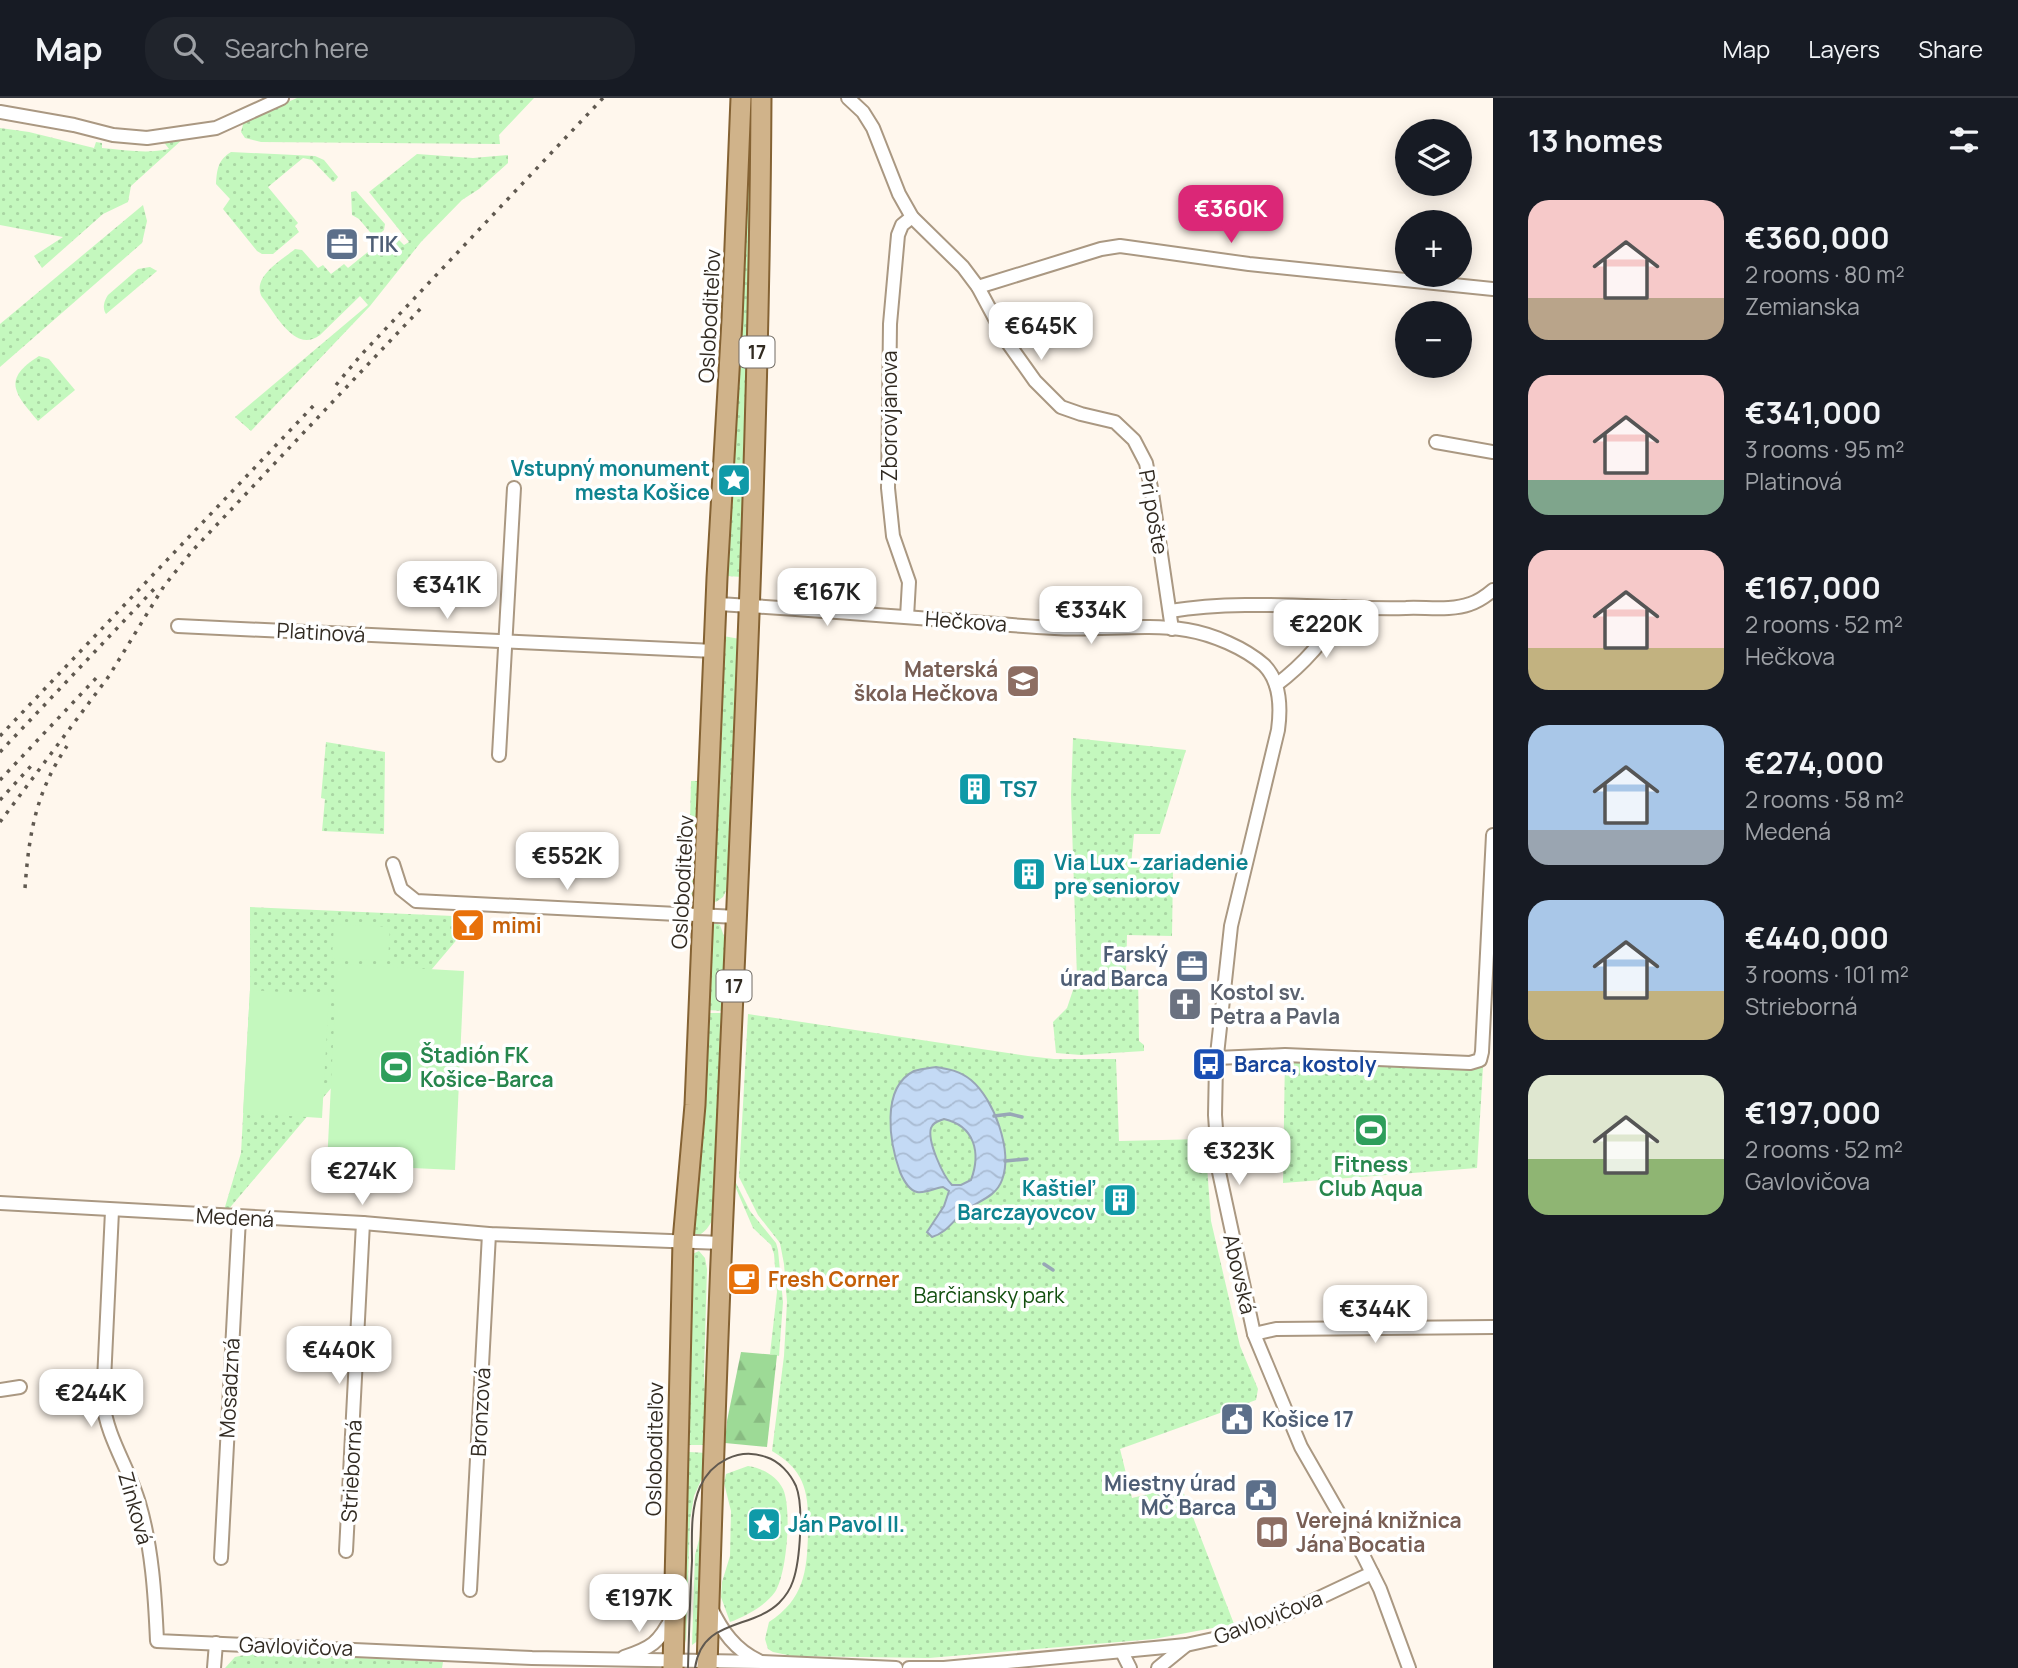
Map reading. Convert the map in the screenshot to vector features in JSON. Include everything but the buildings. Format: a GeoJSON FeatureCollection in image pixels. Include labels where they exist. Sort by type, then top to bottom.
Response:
{"type":"FeatureCollection","features":[{"type":"Feature","properties":{"kind":"main road","name":"Osloboditeľov"},"geometry":{"type":"LineString","coordinates":[[673,1665],[683,1241],[695,1105],[741,98]]}},
{"type":"Feature","properties":{"kind":"main road","name":"17"},"geometry":{"type":"LineString","coordinates":[[707,1665],[749,605],[760,267],[761,98]]}},
{"type":"Feature","properties":{"kind":"street"},"geometry":{"type":"LineString","coordinates":[[0,112],[113,135],[147,138],[216,128],[282,98]]}},
{"type":"Feature","properties":{"kind":"street","name":"Pri pošte"},"geometry":{"type":"LineString","coordinates":[[848,98],[863,112],[873,128],[899,194],[912,217],[963,267],[978,287],[1008,342],[1044,391],[1061,407],[1115,422],[1134,440],[1146,463],[1172,629]]}},
{"type":"Feature","properties":{"kind":"street","name":"Zborovjanova"},"geometry":{"type":"LineString","coordinates":[[907,617],[909,582],[890,519],[890,351],[896,246],[902,225],[912,217]]}},
{"type":"Feature","properties":{"kind":"street"},"geometry":{"type":"LineString","coordinates":[[978,287],[1101,249],[1120,246],[1249,264],[1493,289]]}},
{"type":"Feature","properties":{"kind":"street"},"geometry":{"type":"LineString","coordinates":[[1436,442],[1493,452]]}},
{"type":"Feature","properties":{"kind":"street"},"geometry":{"type":"LineString","coordinates":[[499,755],[514,488]]}},
{"type":"Feature","properties":{"kind":"street"},"geometry":{"type":"LineString","coordinates":[[1170,611],[1201,606],[1389,608],[1468,605],[1493,590]]}},
{"type":"Feature","properties":{"kind":"street","name":"Hečkova"},"geometry":{"type":"LineString","coordinates":[[716,604],[1058,628],[1172,629],[1210,636],[1248,654],[1265,666],[1276,685]]}},
{"type":"Feature","properties":{"kind":"street"},"geometry":{"type":"LineString","coordinates":[[1276,685],[1306,659],[1344,607]]}},
{"type":"Feature","properties":{"kind":"street","name":"Platinová"},"geometry":{"type":"LineString","coordinates":[[178,626],[714,651]]}},
{"type":"Feature","properties":{"kind":"street","name":"Abovská"},"geometry":{"type":"LineString","coordinates":[[1276,685],[1280,718],[1231,926],[1217,1058],[1215,1115],[1219,1172],[1254,1334],[1291,1426],[1380,1589],[1409,1668]]}},
{"type":"Feature","properties":{"kind":"street"},"geometry":{"type":"LineString","coordinates":[[1217,1058],[1285,1055],[1470,1063],[1480,1060],[1493,835]]}},
{"type":"Feature","properties":{"kind":"street"},"geometry":{"type":"LineString","coordinates":[[393,863],[401,890],[416,901],[737,917]]}},
{"type":"Feature","properties":{"kind":"street","name":"Medená"},"geometry":{"type":"LineString","coordinates":[[0,1203],[363,1223],[489,1234],[722,1243]]}},
{"type":"Feature","properties":{"kind":"street","name":"Zinková"},"geometry":{"type":"LineString","coordinates":[[112,1211],[103,1402],[105,1419],[138,1500],[145,1526],[157,1641]]}},
{"type":"Feature","properties":{"kind":"street","name":"Mosadzná"},"geometry":{"type":"LineString","coordinates":[[220,1558],[239,1218]]}},
{"type":"Feature","properties":{"kind":"street","name":"Strieborná"},"geometry":{"type":"LineString","coordinates":[[346,1552],[363,1223]]}},
{"type":"Feature","properties":{"kind":"street","name":"Bronzová"},"geometry":{"type":"LineString","coordinates":[[470,1590],[489,1234]]}},
{"type":"Feature","properties":{"kind":"street"},"geometry":{"type":"LineString","coordinates":[[1254,1334],[1276,1329],[1493,1326]]}},
{"type":"Feature","properties":{"kind":"street"},"geometry":{"type":"LineString","coordinates":[[0,1390],[20,1387]]}},
{"type":"Feature","properties":{"kind":"street","name":"Gavlovičova"},"geometry":{"type":"LineString","coordinates":[[909,1668],[944,1668],[1186,1645],[1249,1629],[1372,1573]]}},
{"type":"Feature","properties":{"kind":"street"},"geometry":{"type":"LineString","coordinates":[[709,1603],[730,1639],[757,1665]]}},
{"type":"Feature","properties":{"kind":"street"},"geometry":{"type":"LineString","coordinates":[[611,1661],[654,1644],[663,1634],[673,1614]]}},
{"type":"Feature","properties":{"kind":"street","name":"Gavlovičova"},"geometry":{"type":"LineString","coordinates":[[157,1641],[673,1665],[896,1668]]}},
{"type":"Feature","properties":{"kind":"street"},"geometry":{"type":"LineString","coordinates":[[214,1668],[216,1643]]}},
{"type":"Feature","properties":{"kind":"street"},"geometry":{"type":"LineString","coordinates":[[1158,1668],[1186,1645]]}},
{"type":"Feature","properties":{"kind":"street"},"geometry":{"type":"LineString","coordinates":[[1122,1652],[1129,1668]]}},
{"type":"Feature","properties":{"kind":"street"},"geometry":{"type":"LineString","coordinates":[[611,1661],[635,1668]]}},
{"type":"Feature","properties":{"kind":"green space"},"geometry":{"type":"Polygon","coordinates":[[[297,98],[534,98],[499,135],[500,144],[261,142],[245,138],[241,132],[244,121],[297,98]]]}},
{"type":"Feature","properties":{"kind":"green space"},"geometry":{"type":"Polygon","coordinates":[[[751,105],[754,108],[742,577],[727,576],[726,557],[751,105]]]}},
{"type":"Feature","properties":{"kind":"green space"},"geometry":{"type":"Polygon","coordinates":[[[0,128],[29,132],[94,148],[96,142],[102,143],[102,148],[136,151],[169,149],[163,141],[184,138],[131,186],[128,202],[103,214],[42,268],[34,256],[63,237],[0,225],[0,128]]]}},
{"type":"Feature","properties":{"kind":"green space"},"geometry":{"type":"Polygon","coordinates":[[[231,152],[315,156],[324,160],[338,177],[333,182],[312,160],[303,158],[268,187],[298,223],[295,226],[299,232],[273,254],[257,251],[223,209],[230,199],[216,184],[217,174],[219,165],[231,152]]]}},
{"type":"Feature","properties":{"kind":"green space"},"geometry":{"type":"Polygon","coordinates":[[[417,154],[473,158],[508,155],[508,163],[462,200],[421,242],[370,306],[251,431],[235,417],[368,305],[360,296],[320,335],[311,340],[302,339],[287,330],[262,297],[260,290],[264,276],[295,249],[302,250],[318,268],[323,265],[331,274],[344,264],[348,268],[385,238],[396,237],[404,245],[409,242],[369,192],[417,154]]]}},
{"type":"Feature","properties":{"kind":"green space"},"geometry":{"type":"Polygon","coordinates":[[[356,191],[385,224],[384,230],[375,238],[359,219],[352,215],[351,192],[356,191]]]}},
{"type":"Feature","properties":{"kind":"green space"},"geometry":{"type":"Polygon","coordinates":[[[143,205],[147,221],[142,243],[0,367],[0,324],[143,205]]]}},
{"type":"Feature","properties":{"kind":"green space"},"geometry":{"type":"Polygon","coordinates":[[[150,267],[157,271],[106,314],[104,304],[108,295],[138,269],[150,267]]]}},
{"type":"Feature","properties":{"kind":"green space"},"geometry":{"type":"Polygon","coordinates":[[[39,356],[49,359],[75,390],[38,421],[18,394],[16,379],[27,364],[39,356]]]}},
{"type":"Feature","properties":{"kind":"green space"},"geometry":{"type":"Polygon","coordinates":[[[723,636],[740,639],[728,887],[723,897],[716,902],[712,900],[723,636]]]}},
{"type":"Feature","properties":{"kind":"green space"},"geometry":{"type":"Polygon","coordinates":[[[1073,738],[1186,750],[1160,834],[1134,834],[1131,865],[1173,869],[1172,936],[1127,935],[1126,972],[1138,973],[1139,1041],[1144,1045],[1144,1051],[1081,1055],[1056,1053],[1053,1022],[1067,1008],[1077,978],[1071,796],[1073,738]]]}},
{"type":"Feature","properties":{"kind":"green space"},"geometry":{"type":"Polygon","coordinates":[[[326,742],[385,752],[384,834],[322,831],[325,799],[321,798],[326,742]]]}},
{"type":"Feature","properties":{"kind":"green space"},"geometry":{"type":"Polygon","coordinates":[[[691,781],[701,781],[696,895],[688,904],[691,781]]]}},
{"type":"Feature","properties":{"kind":"green space"},"geometry":{"type":"Polygon","coordinates":[[[250,907],[476,917],[222,1217],[241,1153],[250,990],[250,907]]]}},
{"type":"Feature","properties":{"kind":"green space"},"geometry":{"type":"Polygon","coordinates":[[[713,922],[720,925],[726,942],[724,1011],[706,1010],[710,925],[713,922]]]}},
{"type":"Feature","properties":{"kind":"green space"},"geometry":{"type":"Polygon","coordinates":[[[334,924],[390,927],[388,961],[332,958],[334,924]]]}},
{"type":"Feature","properties":{"kind":"green space","name":"Štadión FK Košice-Barca"},"geometry":{"type":"Polygon","coordinates":[[[337,964],[464,971],[455,1170],[327,1164],[337,964]]]}},
{"type":"Feature","properties":{"kind":"green space"},"geometry":{"type":"Polygon","coordinates":[[[250,990],[329,995],[322,1118],[243,1113],[250,990]]]}},
{"type":"Feature","properties":{"kind":"green space"},"geometry":{"type":"Polygon","coordinates":[[[706,1013],[724,1013],[715,1216],[704,1231],[695,1236],[693,1233],[706,1013]]]}},
{"type":"Feature","properties":{"kind":"green space"},"geometry":{"type":"Polygon","coordinates":[[[739,1013],[742,1014],[735,1181],[750,1211],[776,1243],[778,1250],[783,1302],[779,1356],[770,1354],[777,1292],[774,1254],[771,1245],[753,1228],[732,1179],[739,1013]]]}},
{"type":"Feature","properties":{"kind":"green space","name":"Barčiansky park"},"geometry":{"type":"Polygon","coordinates":[[[748,1014],[1028,1056],[1054,1059],[1116,1059],[1119,1141],[1205,1139],[1211,1221],[1240,1346],[1258,1389],[1256,1400],[1120,1449],[1132,1498],[1181,1486],[1234,1624],[1154,1639],[929,1658],[792,1656],[768,1649],[765,1639],[769,1622],[790,1604],[801,1584],[806,1560],[808,1507],[799,1476],[793,1467],[772,1451],[784,1356],[787,1302],[780,1243],[758,1215],[739,1177],[748,1014]]]}},
{"type":"Feature","properties":{"kind":"green space"},"geometry":{"type":"Polygon","coordinates":[[[1285,1055],[1480,1060],[1483,1067],[1477,1168],[1283,1183],[1285,1055]]]}},
{"type":"Feature","properties":{"kind":"green space"},"geometry":{"type":"Polygon","coordinates":[[[699,1251],[705,1258],[707,1269],[704,1373],[707,1445],[689,1445],[686,1374],[690,1255],[699,1251]]]}},
{"type":"Feature","properties":{"kind":"green space"},"geometry":{"type":"Polygon","coordinates":[[[741,1352],[777,1355],[767,1447],[725,1443],[741,1352]]]}},
{"type":"Feature","properties":{"kind":"green space"},"geometry":{"type":"Polygon","coordinates":[[[689,1452],[707,1453],[690,1520],[686,1643],[683,1631],[689,1452]]]}},
{"type":"Feature","properties":{"kind":"green space"},"geometry":{"type":"Polygon","coordinates":[[[748,1466],[768,1473],[783,1489],[788,1525],[785,1557],[779,1583],[771,1597],[755,1610],[730,1622],[721,1597],[722,1582],[730,1556],[731,1511],[724,1483],[726,1474],[748,1466]]]}},
{"type":"Feature","properties":{"kind":"green space"},"geometry":{"type":"Polygon","coordinates":[[[704,1521],[699,1640],[692,1645],[695,1555],[704,1521]]]}},
{"type":"Feature","properties":{"kind":"green space"},"geometry":{"type":"Polygon","coordinates":[[[253,1653],[443,1662],[442,1668],[225,1668],[235,1657],[253,1653]]]}},
{"type":"Feature","properties":{"kind":"water"},"geometry":{"type":"Polygon","coordinates":[[[936,1067],[959,1072],[971,1080],[987,1100],[994,1112],[1003,1141],[1005,1168],[996,1191],[932,1237],[927,1232],[944,1206],[949,1191],[943,1187],[917,1192],[906,1184],[896,1160],[890,1117],[896,1090],[903,1079],[914,1071],[936,1067]],[[944,1119],[936,1122],[930,1134],[944,1174],[952,1185],[961,1185],[971,1180],[975,1151],[969,1134],[944,1119]]]}},
{"type":"Feature","properties":{"kind":"waterway"},"geometry":{"type":"LineString","coordinates":[[994,1116],[1010,1114],[1022,1117]]}},
{"type":"Feature","properties":{"kind":"waterway"},"geometry":{"type":"LineString","coordinates":[[1005,1161],[1027,1159]]}},
{"type":"Feature","properties":{"kind":"waterway"},"geometry":{"type":"LineString","coordinates":[[1044,1264],[1053,1270]]}},
{"type":"Feature","properties":{"kind":"tram line"},"geometry":{"type":"LineString","coordinates":[[688,1668],[692,1524],[700,1487],[711,1470],[727,1459],[746,1454],[766,1457],[787,1472],[798,1495],[800,1534],[793,1581],[779,1603],[768,1611],[729,1627],[707,1641],[699,1652],[695,1668]]}},
{"type":"Feature","properties":{"kind":"railway"},"geometry":{"type":"LineString","coordinates":[[336,385],[361,355],[603,98]]}},
{"type":"Feature","properties":{"kind":"railway"},"geometry":{"type":"LineString","coordinates":[[0,822],[109,676],[164,586],[193,550],[423,306]]}},
{"type":"Feature","properties":{"kind":"railway"},"geometry":{"type":"LineString","coordinates":[[0,736],[317,402]]}},
{"type":"Feature","properties":{"kind":"railway"},"geometry":{"type":"LineString","coordinates":[[0,752],[156,587]]}},
{"type":"Feature","properties":{"kind":"railway"},"geometry":{"type":"LineString","coordinates":[[0,780],[99,675]]}},
{"type":"Feature","properties":{"kind":"railway"},"geometry":{"type":"LineString","coordinates":[[25,888],[32,831],[41,797],[67,746]]}},
{"type":"Feature","properties":{"kind":"railway"},"geometry":{"type":"LineString","coordinates":[[0,800],[31,766]]}},
{"type":"Feature","properties":{"kind":"place","name":"TIK"},"geometry":{"type":"Point","coordinates":[342,244]}},
{"type":"Feature","properties":{"kind":"place","name":"Vstupný monument mesta Košice"},"geometry":{"type":"Point","coordinates":[734,480]}},
{"type":"Feature","properties":{"kind":"place","name":"Materská škola Hečkova"},"geometry":{"type":"Point","coordinates":[1023,681]}},
{"type":"Feature","properties":{"kind":"place","name":"TS7"},"geometry":{"type":"Point","coordinates":[975,789]}},
{"type":"Feature","properties":{"kind":"place","name":"Via Lux - zariadenie pre seniorov"},"geometry":{"type":"Point","coordinates":[1029,874]}},
{"type":"Feature","properties":{"kind":"place","name":"mimi"},"geometry":{"type":"Point","coordinates":[468,925]}},
{"type":"Feature","properties":{"kind":"place","name":"Farský úrad Barca"},"geometry":{"type":"Point","coordinates":[1192,966]}},
{"type":"Feature","properties":{"kind":"place","name":"Kostol sv. Petra a Pavla"},"geometry":{"type":"Point","coordinates":[1185,1004]}},
{"type":"Feature","properties":{"kind":"place","name":"Barca, kostoly"},"geometry":{"type":"Point","coordinates":[1209,1064]}},
{"type":"Feature","properties":{"kind":"place","name":"Štadión FK Košice-Barca"},"geometry":{"type":"Point","coordinates":[396,1067]}},
{"type":"Feature","properties":{"kind":"place","name":"Fitness Club Aqua"},"geometry":{"type":"Point","coordinates":[1371,1130]}},
{"type":"Feature","properties":{"kind":"place","name":"Kaštieľ Barczayovcov"},"geometry":{"type":"Point","coordinates":[1120,1200]}},
{"type":"Feature","properties":{"kind":"place","name":"Fresh Corner"},"geometry":{"type":"Point","coordinates":[744,1279]}},
{"type":"Feature","properties":{"kind":"place","name":"Košice 17"},"geometry":{"type":"Point","coordinates":[1237,1419]}},
{"type":"Feature","properties":{"kind":"place","name":"Miestny úrad MČ Barca"},"geometry":{"type":"Point","coordinates":[1261,1495]}},
{"type":"Feature","properties":{"kind":"place","name":"Ján Pavol II."},"geometry":{"type":"Point","coordinates":[764,1524]}},
{"type":"Feature","properties":{"kind":"place","name":"Verejná knižnica Jána Bocatia"},"geometry":{"type":"Point","coordinates":[1272,1532]}}]}
